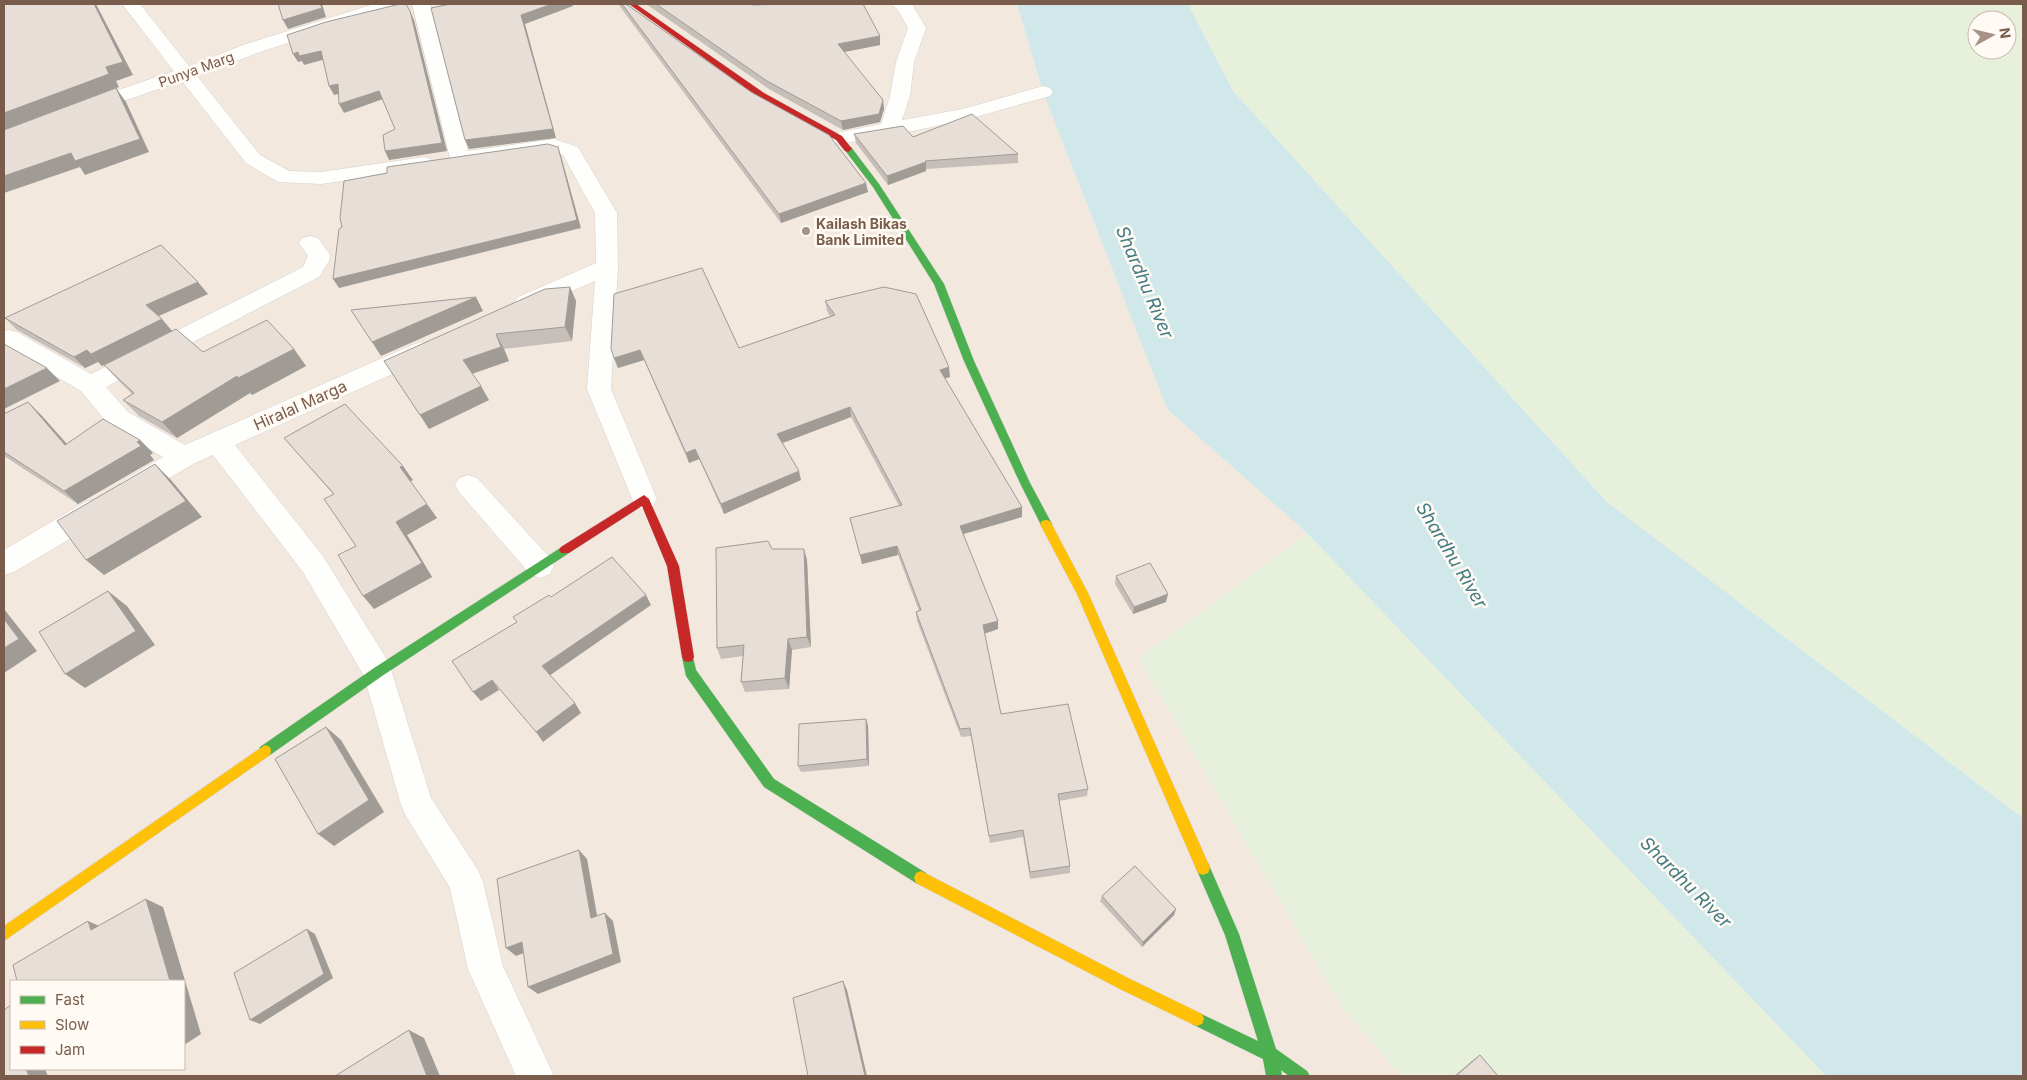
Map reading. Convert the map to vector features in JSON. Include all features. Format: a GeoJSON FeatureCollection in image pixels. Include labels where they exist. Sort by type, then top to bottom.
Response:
{"type":"FeatureCollection","features":[{"type":"Feature","properties":{"kind":"street"},"geometry":{"type":"LineString","coordinates":[[131,4],[253,159],[285,177],[321,178],[554,145],[571,151],[585,179],[606,213],[607,267],[599,389],[673,566],[690,672],[769,783],[905,870],[1125,984],[1270,1054],[1302,1076]]}},
{"type":"Feature","properties":{"kind":"street","name":"Punya Marg"},"geometry":{"type":"LineString","coordinates":[[68,114],[252,48],[390,4]]}},
{"type":"Feature","properties":{"kind":"street"},"geometry":{"type":"LineString","coordinates":[[421,4],[460,158]]}},
{"type":"Feature","properties":{"kind":"street"},"geometry":{"type":"LineString","coordinates":[[632,4],[761,95],[839,138],[876,186],[939,284],[969,361],[1025,483],[1082,593],[1232,934],[1270,1054],[1274,1076]]}},
{"type":"Feature","properties":{"kind":"street"},"geometry":{"type":"LineString","coordinates":[[889,130],[900,96],[904,62],[917,28],[905,7],[900,4]]}},
{"type":"Feature","properties":{"kind":"street"},"geometry":{"type":"LineString","coordinates":[[839,138],[965,114],[1043,92]]}},
{"type":"Feature","properties":{"kind":"street"},"geometry":{"type":"LineString","coordinates":[[90,385],[310,272],[318,261],[319,254],[310,243]]}},
{"type":"Feature","properties":{"kind":"street"},"geometry":{"type":"LineString","coordinates":[[507,312],[607,267]]}},
{"type":"Feature","properties":{"kind":"street"},"geometry":{"type":"LineString","coordinates":[[4,340],[9,338],[90,385],[119,418],[184,457]]}},
{"type":"Feature","properties":{"kind":"street","name":"Hiralal Marga"},"geometry":{"type":"LineString","coordinates":[[4,564],[184,457],[444,340]]}},
{"type":"Feature","properties":{"kind":"street"},"geometry":{"type":"LineString","coordinates":[[218,442],[313,564],[378,672],[417,805],[466,882],[486,970],[535,1076]]}},
{"type":"Feature","properties":{"kind":"street"},"geometry":{"type":"LineString","coordinates":[[468,485],[540,566]]}},
{"type":"Feature","properties":{"kind":"street"},"geometry":{"type":"LineString","coordinates":[[4,934],[378,672],[644,499]]}},
{"type":"Feature","properties":{"kind":"shaded area"},"geometry":{"type":"Polygon","coordinates":[[[4,4],[1017,4],[1043,92],[1167,409],[1307,533],[1138,658],[1341,1006],[1401,1076],[4,1076],[4,4]]]}},
{"type":"Feature","properties":{"kind":"green space"},"geometry":{"type":"Polygon","coordinates":[[[1188,4],[2023,4],[2023,818],[1606,501],[1233,91],[1188,4]]]}},
{"type":"Feature","properties":{"kind":"green space"},"geometry":{"type":"Polygon","coordinates":[[[1307,533],[1826,1076],[1401,1076],[1341,1006],[1138,658],[1307,533]]]}},
{"type":"Feature","properties":{"kind":"water","name":"Shardhu River"},"geometry":{"type":"Polygon","coordinates":[[[1017,4],[1188,4],[1233,91],[1606,501],[2023,818],[2023,1076],[1826,1076],[1307,533],[1167,409],[1043,92],[1017,4]]]}},
{"type":"Feature","properties":{"kind":"building"},"geometry":{"type":"Polygon","coordinates":[[[4,4],[94,4],[123,62],[106,67],[109,74],[4,113],[4,4]]]}},
{"type":"Feature","properties":{"kind":"building"},"geometry":{"type":"Polygon","coordinates":[[[278,4],[320,4],[322,8],[283,20],[278,4]]]}},
{"type":"Feature","properties":{"kind":"building"},"geometry":{"type":"Polygon","coordinates":[[[406,4],[410,11],[442,143],[385,151],[383,135],[395,129],[379,91],[339,104],[338,84],[329,86],[321,51],[299,56],[298,52],[293,54],[287,35],[326,22],[406,4]]]}},
{"type":"Feature","properties":{"kind":"building"},"geometry":{"type":"Polygon","coordinates":[[[451,4],[552,4],[521,15],[553,129],[465,140],[431,8],[451,4]]]}},
{"type":"Feature","properties":{"kind":"building"},"geometry":{"type":"Polygon","coordinates":[[[622,4],[626,4],[751,92],[829,135],[866,183],[779,214],[622,4]]]}},
{"type":"Feature","properties":{"kind":"building"},"geometry":{"type":"Polygon","coordinates":[[[656,4],[863,4],[880,36],[838,44],[883,100],[879,114],[841,121],[767,81],[656,4]]]}},
{"type":"Feature","properties":{"kind":"building"},"geometry":{"type":"Polygon","coordinates":[[[116,88],[140,139],[75,161],[71,153],[4,176],[4,130],[116,88]]]}},
{"type":"Feature","properties":{"kind":"building"},"geometry":{"type":"Polygon","coordinates":[[[972,114],[1018,154],[925,161],[887,176],[854,134],[903,126],[913,137],[972,114]]]}},
{"type":"Feature","properties":{"kind":"building"},"geometry":{"type":"Polygon","coordinates":[[[548,144],[558,147],[577,220],[333,279],[339,229],[342,227],[340,218],[344,181],[387,173],[387,167],[548,144]]]}},
{"type":"Feature","properties":{"kind":"building"},"geometry":{"type":"Polygon","coordinates":[[[161,245],[198,282],[146,305],[162,319],[91,354],[87,350],[74,357],[5,318],[161,245]]]}},
{"type":"Feature","properties":{"kind":"building"},"geometry":{"type":"Polygon","coordinates":[[[702,268],[739,348],[835,315],[825,301],[884,287],[916,294],[949,367],[940,370],[1022,507],[960,526],[998,621],[983,625],[1001,714],[1068,704],[1088,789],[1058,794],[1070,866],[1030,872],[1023,830],[989,836],[970,728],[960,729],[916,612],[921,610],[897,546],[860,555],[850,518],[902,505],[850,407],[777,434],[799,471],[721,504],[695,449],[686,453],[640,350],[614,358],[611,349],[614,294],[702,268]]]}},
{"type":"Feature","properties":{"kind":"building"},"geometry":{"type":"Polygon","coordinates":[[[570,287],[565,327],[496,334],[501,347],[463,360],[481,386],[420,415],[384,361],[545,289],[570,287]]]}},
{"type":"Feature","properties":{"kind":"building"},"geometry":{"type":"Polygon","coordinates":[[[476,297],[372,342],[351,310],[476,297]]]}},
{"type":"Feature","properties":{"kind":"building"},"geometry":{"type":"Polygon","coordinates":[[[267,320],[294,349],[238,378],[237,376],[162,422],[123,400],[134,393],[104,365],[176,329],[203,352],[267,320]]]}},
{"type":"Feature","properties":{"kind":"building"},"geometry":{"type":"Polygon","coordinates":[[[4,344],[47,368],[4,389],[4,344]]]}},
{"type":"Feature","properties":{"kind":"building"},"geometry":{"type":"Polygon","coordinates":[[[28,402],[65,445],[103,419],[140,440],[137,442],[141,446],[64,491],[4,452],[4,414],[28,402]]]}},
{"type":"Feature","properties":{"kind":"building"},"geometry":{"type":"Polygon","coordinates":[[[345,404],[403,466],[400,467],[427,504],[396,522],[422,563],[363,596],[338,555],[356,546],[324,499],[334,494],[284,438],[345,404]]]}},
{"type":"Feature","properties":{"kind":"building"},"geometry":{"type":"Polygon","coordinates":[[[155,464],[186,501],[86,560],[57,521],[155,464]]]}},
{"type":"Feature","properties":{"kind":"building"},"geometry":{"type":"Polygon","coordinates":[[[768,541],[772,549],[804,549],[807,637],[788,639],[785,678],[741,682],[744,645],[717,648],[716,548],[768,541]]]}},
{"type":"Feature","properties":{"kind":"building"},"geometry":{"type":"Polygon","coordinates":[[[612,557],[646,595],[542,666],[575,703],[536,732],[492,680],[473,692],[452,661],[517,622],[513,617],[549,595],[551,597],[612,557]]]}},
{"type":"Feature","properties":{"kind":"building"},"geometry":{"type":"Polygon","coordinates":[[[1150,563],[1168,594],[1134,607],[1116,576],[1150,563]]]}},
{"type":"Feature","properties":{"kind":"building"},"geometry":{"type":"Polygon","coordinates":[[[108,591],[136,631],[65,674],[39,632],[108,591]]]}},
{"type":"Feature","properties":{"kind":"building"},"geometry":{"type":"Polygon","coordinates":[[[4,619],[19,639],[4,648],[4,619]]]}},
{"type":"Feature","properties":{"kind":"building"},"geometry":{"type":"Polygon","coordinates":[[[866,719],[867,759],[798,766],[799,724],[866,719]]]}},
{"type":"Feature","properties":{"kind":"building"},"geometry":{"type":"Polygon","coordinates":[[[326,727],[369,800],[318,834],[275,759],[326,727]]]}},
{"type":"Feature","properties":{"kind":"building"},"geometry":{"type":"Polygon","coordinates":[[[579,850],[591,918],[605,913],[613,954],[528,987],[522,942],[506,948],[497,879],[579,850]]]}},
{"type":"Feature","properties":{"kind":"building"},"geometry":{"type":"Polygon","coordinates":[[[1135,866],[1176,909],[1143,942],[1102,896],[1135,866]]]}},
{"type":"Feature","properties":{"kind":"building"},"geometry":{"type":"Polygon","coordinates":[[[146,899],[170,980],[17,980],[13,965],[88,921],[91,930],[146,899]]]}},
{"type":"Feature","properties":{"kind":"building"},"geometry":{"type":"Polygon","coordinates":[[[307,929],[324,974],[250,1020],[234,973],[307,929]]]}},
{"type":"Feature","properties":{"kind":"building"},"geometry":{"type":"Polygon","coordinates":[[[843,981],[865,1076],[808,1076],[793,998],[843,981]]]}},
{"type":"Feature","properties":{"kind":"building"},"geometry":{"type":"Polygon","coordinates":[[[10,1006],[10,1070],[26,1070],[29,1076],[4,1076],[4,1010],[10,1006]]]}},
{"type":"Feature","properties":{"kind":"building"},"geometry":{"type":"Polygon","coordinates":[[[409,1030],[427,1076],[335,1076],[409,1030]]]}},
{"type":"Feature","properties":{"kind":"building"},"geometry":{"type":"Polygon","coordinates":[[[1480,1055],[1498,1076],[1456,1076],[1480,1055]]]}},
{"type":"Feature","properties":{"kind":"traffic: fast"},"geometry":{"type":"LineString","coordinates":[[848,149],[876,186],[939,284],[969,361],[1046,524]]}},
{"type":"Feature","properties":{"kind":"traffic: fast"},"geometry":{"type":"LineString","coordinates":[[265,751],[378,672],[565,550]]}},
{"type":"Feature","properties":{"kind":"traffic: fast"},"geometry":{"type":"LineString","coordinates":[[688,657],[690,672],[769,783],[921,878]]}},
{"type":"Feature","properties":{"kind":"traffic: fast"},"geometry":{"type":"LineString","coordinates":[[1203,868],[1232,934],[1270,1054],[1302,1076]]}},
{"type":"Feature","properties":{"kind":"traffic: fast"},"geometry":{"type":"LineString","coordinates":[[1197,1019],[1270,1054],[1274,1076]]}},
{"type":"Feature","properties":{"kind":"traffic: slow"},"geometry":{"type":"LineString","coordinates":[[1046,524],[1082,593],[1203,868]]}},
{"type":"Feature","properties":{"kind":"traffic: slow"},"geometry":{"type":"LineString","coordinates":[[4,934],[265,751]]}},
{"type":"Feature","properties":{"kind":"traffic: slow"},"geometry":{"type":"LineString","coordinates":[[921,878],[1125,984],[1197,1019]]}},
{"type":"Feature","properties":{"kind":"traffic: jam"},"geometry":{"type":"LineString","coordinates":[[632,4],[761,95],[839,138],[848,149]]}},
{"type":"Feature","properties":{"kind":"traffic: jam"},"geometry":{"type":"LineString","coordinates":[[565,550],[644,499],[673,566],[688,657]]}},
{"type":"Feature","properties":{"kind":"place","name":"Kailash Bikas Bank Limited"},"geometry":{"type":"Point","coordinates":[806,231]}}]}
